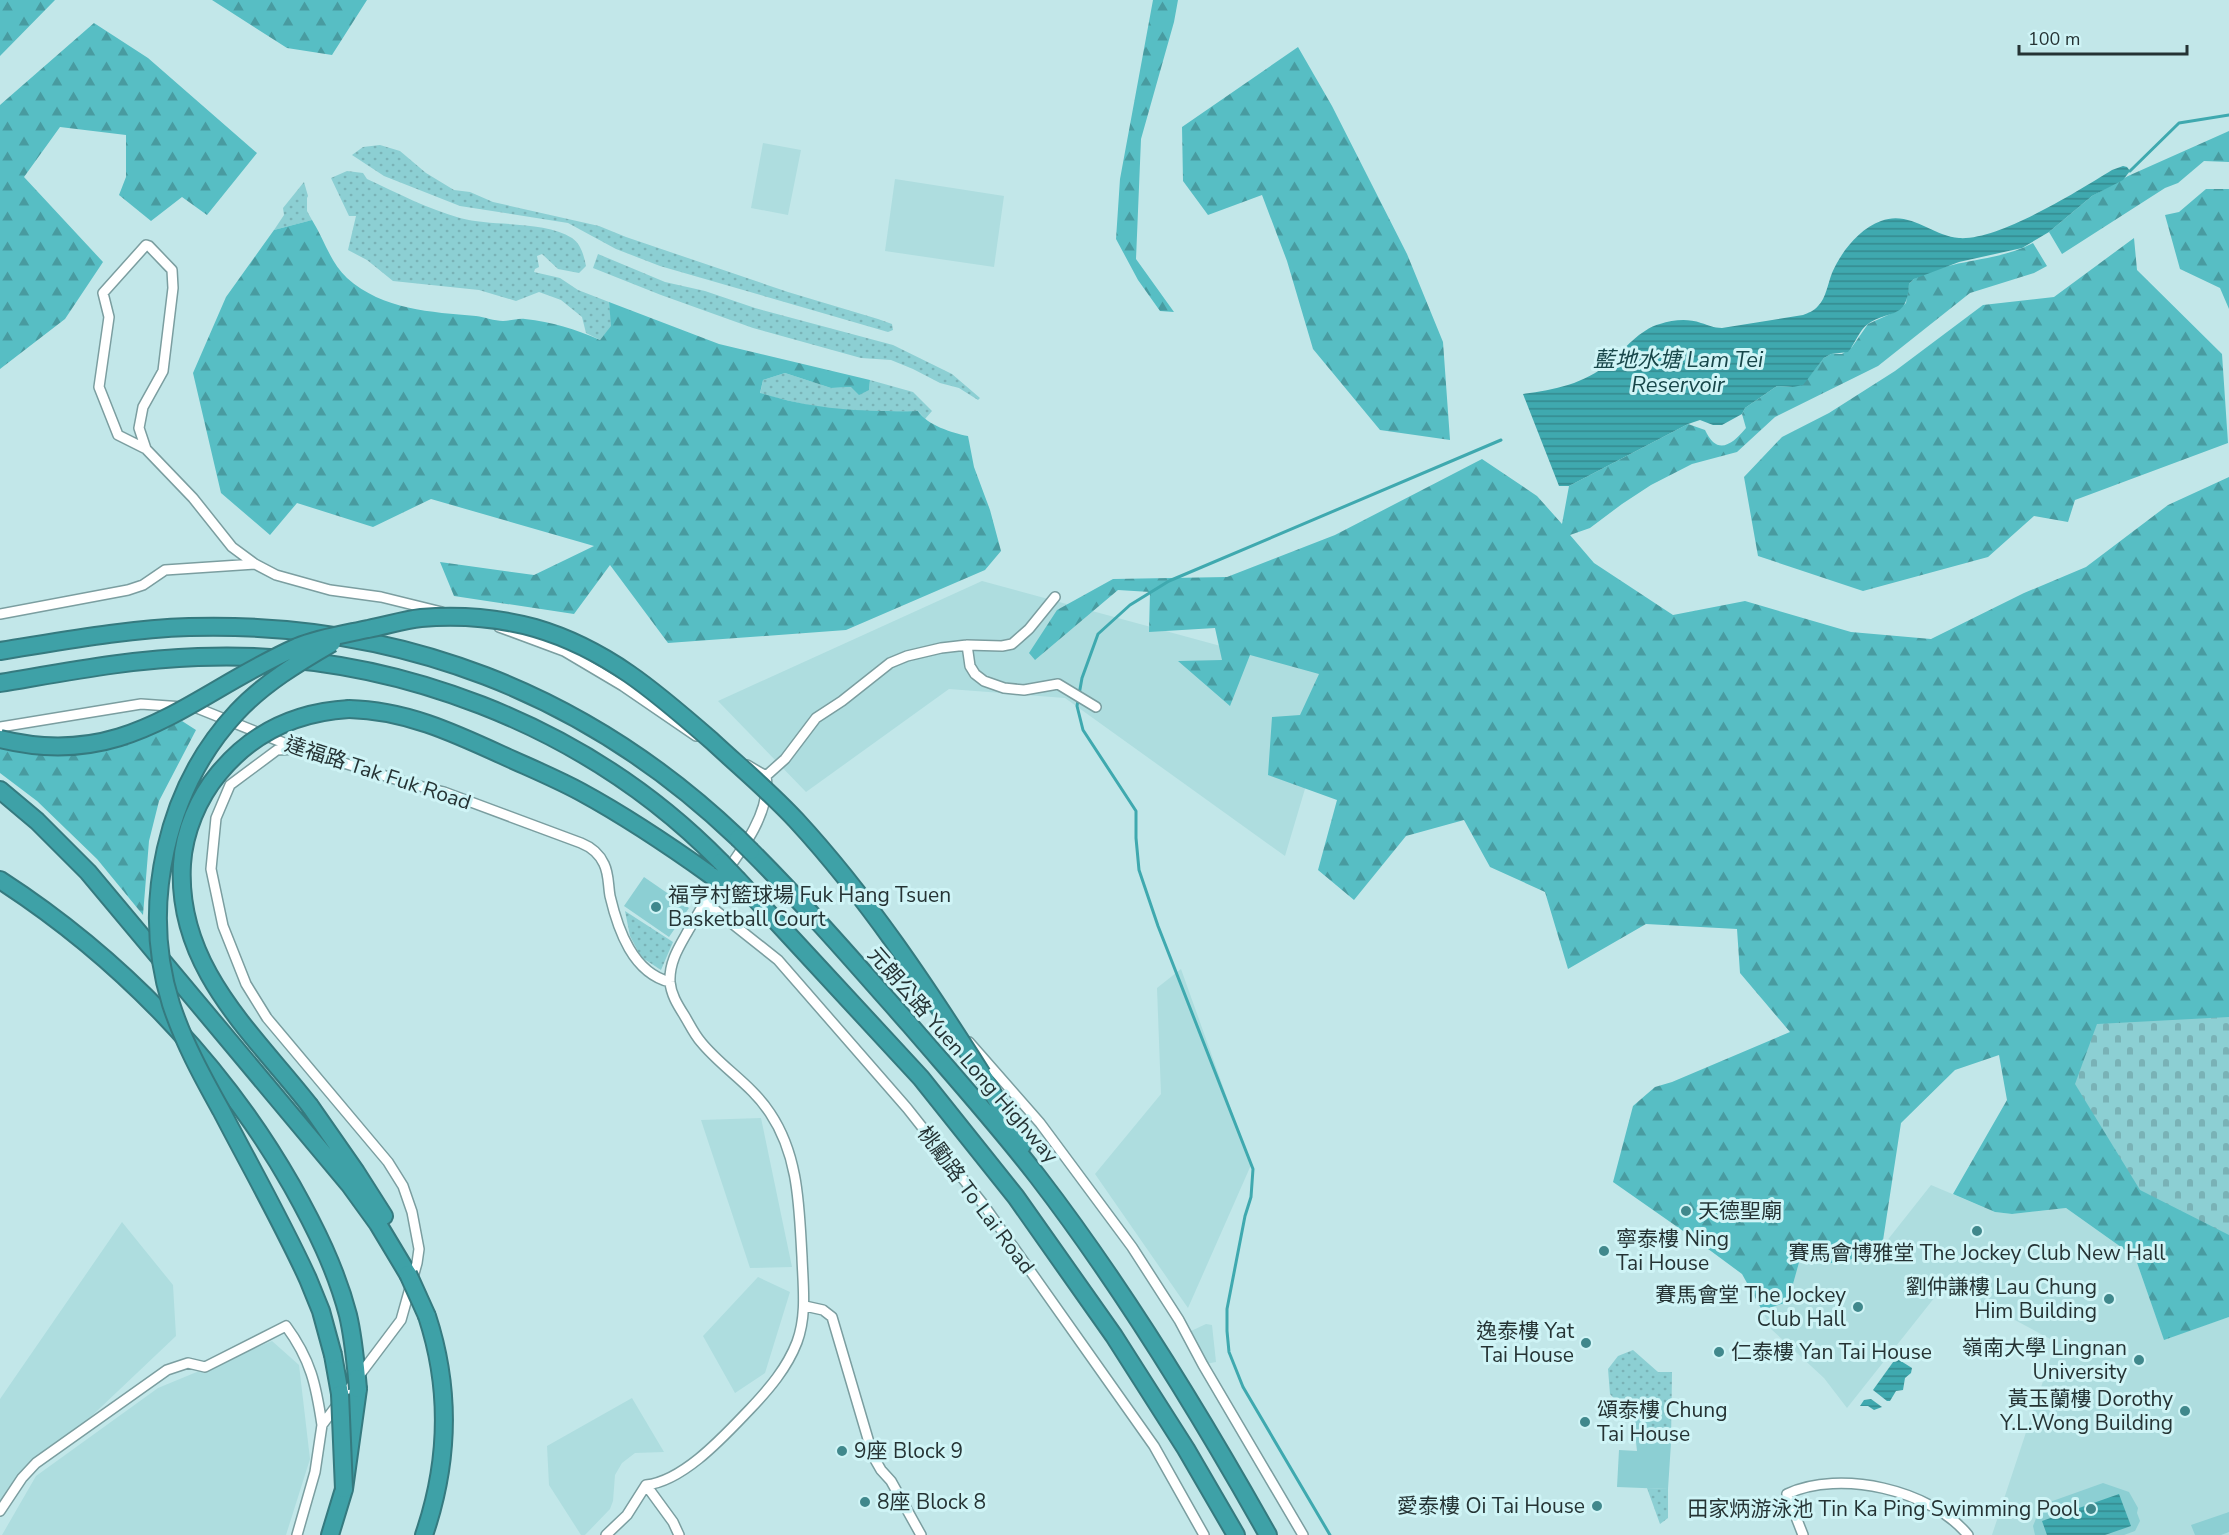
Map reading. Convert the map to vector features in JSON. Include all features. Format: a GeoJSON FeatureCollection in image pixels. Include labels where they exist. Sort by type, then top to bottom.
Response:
{"type":"FeatureCollection","features":[{"type":"Feature","properties":{"kind":"highway"},"geometry":{"type":"LineString","coordinates":[[0,739],[33,745],[71,747],[128,736],[185,708],[251,669],[302,645],[419,619],[457,617],[494,620],[534,628],[570,640],[616,663],[676,709],[762,786],[796,820],[888,934],[982,1074],[1038,1176]]}},
{"type":"Feature","properties":{"kind":"highway","name":"元朗公路 Yuen Long Highway"},"geometry":{"type":"LineString","coordinates":[[0,651],[136,631],[251,627],[323,633],[401,648],[489,676],[586,722],[652,766],[704,806],[802,902],[938,1057],[1038,1176],[1093,1251],[1153,1343],[1268,1535]]}},
{"type":"Feature","properties":{"kind":"highway"},"geometry":{"type":"LineString","coordinates":[[344,1489],[340,1394],[321,1311],[300,1261],[183,1034],[165,979],[160,952],[158,916],[160,878],[167,841],[188,785],[213,741],[238,711],[263,689],[309,657],[348,634]]}},
{"type":"Feature","properties":{"kind":"highway"},"geometry":{"type":"LineString","coordinates":[[0,683],[113,664],[201,657],[280,658],[312,662],[377,674],[448,694],[550,737],[600,765],[643,794],[697,838],[717,869],[782,927],[921,1078],[1016,1197],[1114,1336],[1186,1449],[1236,1535]]}},
{"type":"Feature","properties":{"kind":"highway"},"geometry":{"type":"LineString","coordinates":[[424,1535],[439,1479],[444,1443],[445,1410],[442,1374],[433,1335],[392,1230],[356,1172],[310,1106],[236,1015],[210,978],[193,942],[183,904],[182,860],[187,835],[202,798],[224,767],[255,740],[282,724],[312,714],[349,709],[394,714],[425,722],[462,737],[580,791],[682,855],[717,869]]}},
{"type":"Feature","properties":{"kind":"highway"},"geometry":{"type":"LineString","coordinates":[[0,790],[38,821],[121,909],[349,1184],[378,1224],[408,1274]]}},
{"type":"Feature","properties":{"kind":"highway"},"geometry":{"type":"LineString","coordinates":[[0,880],[54,917],[88,945],[175,1027],[218,1077],[248,1117],[298,1196],[315,1229],[337,1277],[352,1334],[358,1389],[344,1489],[330,1535]]}},
{"type":"Feature","properties":{"kind":"street"},"geometry":{"type":"LineString","coordinates":[[146,449],[139,428],[142,407],[163,371],[173,288],[172,270],[146,245],[104,293],[109,317],[99,387],[118,435],[146,449],[194,498],[232,547],[255,564],[276,575],[330,590],[381,597],[495,625],[564,651],[623,686],[666,717],[766,776]]}},
{"type":"Feature","properties":{"kind":"street"},"geometry":{"type":"LineString","coordinates":[[0,614],[128,590],[142,585],[165,570],[255,564]]}},
{"type":"Feature","properties":{"kind":"street"},"geometry":{"type":"LineString","coordinates":[[766,776],[785,759],[816,718],[842,701],[890,663],[918,653],[967,645],[1012,644],[1029,629],[1055,597]]}},
{"type":"Feature","properties":{"kind":"street"},"geometry":{"type":"LineString","coordinates":[[967,645],[970,666],[984,681],[1004,688],[1024,690],[1058,684],[1096,707]]}},
{"type":"Feature","properties":{"kind":"street","name":"達福路 Tak Fuk Road"},"geometry":{"type":"LineString","coordinates":[[0,727],[141,704],[197,708],[299,749],[444,792],[589,846],[604,864],[615,913],[630,949],[647,972],[657,979],[670,982]]}},
{"type":"Feature","properties":{"kind":"street"},"geometry":{"type":"LineString","coordinates":[[299,749],[278,750],[230,785],[216,818],[212,869],[223,926],[246,984],[267,1018],[388,1162],[403,1186],[412,1212],[419,1249],[401,1320],[322,1425]]}},
{"type":"Feature","properties":{"kind":"street"},"geometry":{"type":"LineString","coordinates":[[606,1535],[627,1515],[646,1485],[663,1482],[680,1472],[729,1431],[765,1394],[786,1365],[798,1341],[805,1306],[797,1188],[792,1162],[782,1134],[769,1111],[700,1041],[675,1001],[670,982],[675,953],[759,818],[768,787],[766,776]]}},
{"type":"Feature","properties":{"kind":"street","name":"桃勵路 To Lai Road"},"geometry":{"type":"LineString","coordinates":[[705,902],[778,960],[907,1108],[984,1204],[1154,1446],[1204,1535]]}},
{"type":"Feature","properties":{"kind":"street"},"geometry":{"type":"LineString","coordinates":[[950,1023],[1040,1124],[1132,1247],[1179,1320],[1203,1365],[1304,1535]]}},
{"type":"Feature","properties":{"kind":"street"},"geometry":{"type":"LineString","coordinates":[[805,1306],[823,1310],[832,1317],[873,1456],[891,1481],[921,1535]]}},
{"type":"Feature","properties":{"kind":"street"},"geometry":{"type":"LineString","coordinates":[[0,1511],[22,1478],[36,1463],[166,1370],[188,1363],[205,1367],[286,1326],[302,1348],[317,1386],[322,1425],[315,1472],[297,1535]]}},
{"type":"Feature","properties":{"kind":"street"},"geometry":{"type":"LineString","coordinates":[[1803,1535],[1787,1494],[1812,1484],[1839,1482],[1883,1489],[1912,1497],[1946,1514],[1968,1535]]}},
{"type":"Feature","properties":{"kind":"street"},"geometry":{"type":"LineString","coordinates":[[646,1485],[673,1522],[679,1535]]}},
{"type":"Feature","properties":{"kind":"shaded area"},"geometry":{"type":"Polygon","coordinates":[[[763,143],[801,150],[788,215],[751,208],[763,143]]]}},
{"type":"Feature","properties":{"kind":"shaded area"},"geometry":{"type":"Polygon","coordinates":[[[895,179],[1004,196],[994,267],[885,251],[895,179]]]}},
{"type":"Feature","properties":{"kind":"shaded area"},"geometry":{"type":"Polygon","coordinates":[[[982,581],[1338,678],[1285,856],[1065,698],[949,689],[806,792],[718,701],[982,581]]]}},
{"type":"Feature","properties":{"kind":"shaded area"},"geometry":{"type":"Polygon","coordinates":[[[1181,969],[1251,1165],[1188,1308],[1095,1174],[1161,1094],[1157,988],[1181,969]]]}},
{"type":"Feature","properties":{"kind":"shaded area"},"geometry":{"type":"Polygon","coordinates":[[[761,1118],[792,1267],[750,1268],[701,1120],[761,1118]]]}},
{"type":"Feature","properties":{"kind":"shaded area","name":"嶺南大學 Lingnan University"},"geometry":{"type":"Polygon","coordinates":[[[1931,1185],[1995,1212],[2012,1214],[2066,1208],[2135,1257],[2164,1339],[2229,1317],[2229,1535],[1992,1535],[2056,1342],[1946,1283],[1847,1408],[1824,1378],[1771,1329],[1762,1310],[1788,1302],[1800,1259],[1839,1264],[1882,1247],[1931,1185]]]}},
{"type":"Feature","properties":{"kind":"shaded area"},"geometry":{"type":"Polygon","coordinates":[[[122,1222],[173,1285],[176,1336],[0,1503],[0,1399],[122,1222]]]}},
{"type":"Feature","properties":{"kind":"shaded area"},"geometry":{"type":"Polygon","coordinates":[[[758,1277],[790,1292],[765,1373],[735,1393],[703,1336],[758,1277]]]}},
{"type":"Feature","properties":{"kind":"shaded area"},"geometry":{"type":"Polygon","coordinates":[[[1206,1324],[1212,1325],[1216,1362],[1206,1364],[1191,1331],[1206,1324]]]}},
{"type":"Feature","properties":{"kind":"shaded area"},"geometry":{"type":"Polygon","coordinates":[[[272,1341],[299,1365],[310,1459],[286,1535],[2,1535],[36,1476],[158,1388],[272,1341]]]}},
{"type":"Feature","properties":{"kind":"shaded area"},"geometry":{"type":"Polygon","coordinates":[[[632,1398],[664,1452],[635,1453],[622,1463],[615,1475],[613,1501],[610,1509],[585,1535],[581,1535],[549,1485],[547,1446],[632,1398]]]}},
{"type":"Feature","properties":{"kind":"green space"},"geometry":{"type":"Polygon","coordinates":[[[0,0],[55,0],[0,56],[0,0]]]}},
{"type":"Feature","properties":{"kind":"green space"},"geometry":{"type":"Polygon","coordinates":[[[212,0],[367,0],[332,55],[287,48],[212,0]]]}},
{"type":"Feature","properties":{"kind":"green space"},"geometry":{"type":"Polygon","coordinates":[[[1153,0],[1178,0],[1141,139],[1136,259],[1174,312],[1160,311],[1138,280],[1116,239],[1120,179],[1153,0]]]}},
{"type":"Feature","properties":{"kind":"green space"},"geometry":{"type":"Polygon","coordinates":[[[94,23],[148,58],[257,153],[207,215],[182,197],[151,221],[119,195],[126,177],[126,135],[60,127],[24,177],[103,262],[65,319],[0,369],[0,105],[94,23]]]}},
{"type":"Feature","properties":{"kind":"green space"},"geometry":{"type":"Polygon","coordinates":[[[1298,47],[1332,106],[1407,254],[1443,342],[1450,440],[1380,430],[1313,349],[1287,261],[1262,195],[1208,215],[1183,181],[1182,127],[1298,47]]]}},
{"type":"Feature","properties":{"kind":"green space"},"geometry":{"type":"Polygon","coordinates":[[[2229,131],[2229,162],[2204,161],[2178,183],[2165,188],[2062,254],[2049,232],[2092,196],[2128,176],[2229,131]]]}},
{"type":"Feature","properties":{"kind":"green space"},"geometry":{"type":"Polygon","coordinates":[[[380,145],[400,151],[426,173],[454,190],[470,192],[493,202],[599,226],[788,292],[878,319],[892,324],[893,330],[888,332],[660,266],[616,249],[568,223],[460,206],[384,176],[352,155],[363,147],[380,145]]]}},
{"type":"Feature","properties":{"kind":"green space"},"geometry":{"type":"Polygon","coordinates":[[[347,171],[363,173],[367,179],[401,195],[460,218],[533,226],[560,232],[572,238],[580,247],[586,266],[579,273],[558,269],[542,254],[537,256],[539,267],[534,272],[560,278],[578,290],[609,302],[612,326],[600,340],[586,333],[582,317],[561,300],[539,292],[516,301],[479,290],[393,281],[367,260],[348,250],[356,216],[349,216],[331,178],[347,171]]]}},
{"type":"Feature","properties":{"kind":"green space"},"geometry":{"type":"Polygon","coordinates":[[[304,182],[308,196],[307,211],[312,220],[274,230],[284,215],[283,208],[304,182]]]}},
{"type":"Feature","properties":{"kind":"green space"},"geometry":{"type":"Polygon","coordinates":[[[2206,189],[2229,189],[2229,309],[2220,288],[2180,269],[2165,215],[2179,212],[2206,189]]]}},
{"type":"Feature","properties":{"kind":"green space"},"geometry":{"type":"Polygon","coordinates":[[[312,220],[332,258],[347,278],[376,297],[408,308],[500,321],[522,319],[545,322],[600,340],[611,326],[609,302],[719,344],[870,380],[869,390],[859,395],[851,387],[831,388],[785,373],[763,380],[760,393],[780,399],[839,409],[918,411],[934,424],[968,436],[974,467],[990,510],[1001,551],[985,570],[846,630],[668,643],[610,565],[574,614],[454,596],[440,562],[534,575],[594,546],[431,499],[373,527],[297,503],[270,535],[221,493],[193,373],[226,297],[274,230],[312,220]]]}},
{"type":"Feature","properties":{"kind":"green space"},"geometry":{"type":"Polygon","coordinates":[[[2134,238],[2137,270],[2222,354],[2228,443],[2075,500],[2068,522],[2034,516],[1988,557],[1863,591],[1758,556],[1744,477],[1782,437],[1829,413],[1895,371],[1983,305],[2054,297],[2134,238]]]}},
{"type":"Feature","properties":{"kind":"green space"},"geometry":{"type":"Polygon","coordinates":[[[2033,243],[2047,266],[2034,273],[1970,293],[1878,366],[1775,417],[1737,452],[1692,464],[1651,485],[1590,528],[1570,535],[1594,563],[1673,615],[1745,601],[1851,632],[1931,639],[2024,593],[2086,567],[2168,505],[2229,477],[2229,1317],[2164,1340],[2135,1257],[2066,1208],[2012,1214],[1995,1212],[1953,1194],[2007,1100],[1999,1055],[1955,1070],[1901,1123],[1882,1247],[1839,1264],[1800,1259],[1788,1302],[1762,1310],[1742,1274],[1613,1182],[1633,1106],[1655,1087],[1790,1032],[1740,973],[1737,929],[1646,924],[1568,969],[1545,892],[1490,867],[1464,820],[1406,836],[1354,900],[1318,870],[1337,800],[1268,775],[1272,717],[1300,715],[1319,674],[1250,655],[1230,706],[1178,661],[1222,660],[1215,628],[1149,632],[1150,592],[1118,590],[1035,660],[1029,653],[1057,610],[1113,579],[1227,577],[1335,535],[1482,459],[1537,496],[1562,524],[1569,486],[1688,424],[1705,430],[1714,443],[1725,445],[1730,443],[1746,428],[1742,414],[1745,408],[1777,386],[1793,387],[1812,373],[1824,358],[1831,354],[1842,354],[1852,347],[1868,324],[1897,311],[1906,303],[1909,284],[1914,279],[1943,267],[2004,254],[2033,243]]]}},
{"type":"Feature","properties":{"kind":"green space"},"geometry":{"type":"Polygon","coordinates":[[[598,254],[665,282],[705,291],[755,308],[893,345],[952,374],[980,398],[978,400],[959,388],[940,383],[891,360],[861,358],[753,328],[661,295],[593,268],[598,254]]]}},
{"type":"Feature","properties":{"kind":"green space"},"geometry":{"type":"Polygon","coordinates":[[[785,373],[831,388],[851,387],[869,390],[870,380],[913,392],[932,411],[925,419],[918,411],[860,412],[816,407],[760,394],[763,380],[785,373]]]}},
{"type":"Feature","properties":{"kind":"green space"},"geometry":{"type":"Polygon","coordinates":[[[182,721],[196,730],[159,801],[149,841],[143,915],[97,859],[37,801],[0,773],[0,747],[50,754],[93,751],[136,740],[182,721]]]}},
{"type":"Feature","properties":{"kind":"green space","name":"福亨村籃球場 Fuk Hang Tsuen Basketball Court"},"geometry":{"type":"Polygon","coordinates":[[[644,877],[689,908],[669,937],[624,906],[644,877]]]}},
{"type":"Feature","properties":{"kind":"green space"},"geometry":{"type":"Polygon","coordinates":[[[625,911],[673,942],[661,970],[641,957],[630,936],[625,911]]]}},
{"type":"Feature","properties":{"kind":"green space"},"geometry":{"type":"Polygon","coordinates":[[[2229,1017],[2229,1235],[2140,1190],[2075,1084],[2097,1024],[2229,1017]]]}},
{"type":"Feature","properties":{"kind":"green space"},"geometry":{"type":"Polygon","coordinates":[[[1633,1350],[1658,1372],[1672,1372],[1671,1443],[1636,1442],[1636,1423],[1610,1394],[1608,1369],[1618,1356],[1633,1350]]]}},
{"type":"Feature","properties":{"kind":"green space"},"geometry":{"type":"Polygon","coordinates":[[[1636,1442],[1671,1443],[1668,1489],[1617,1487],[1619,1450],[1637,1451],[1636,1442]]]}},
{"type":"Feature","properties":{"kind":"green space","name":"田家炳游泳池 Tin Ka Ping Swimming Pool"},"geometry":{"type":"Polygon","coordinates":[[[2103,1483],[2129,1492],[2138,1508],[2140,1521],[2135,1531],[2124,1535],[2035,1535],[2033,1526],[2037,1516],[2042,1515],[2047,1503],[2103,1483]]]}},
{"type":"Feature","properties":{"kind":"green space"},"geometry":{"type":"Polygon","coordinates":[[[1647,1488],[1668,1489],[1668,1518],[1660,1524],[1647,1488]]]}},
{"type":"Feature","properties":{"kind":"green space"},"geometry":{"type":"Polygon","coordinates":[[[2229,1512],[2229,1532],[2221,1535],[2195,1535],[2191,1525],[2229,1512]]]}},
{"type":"Feature","properties":{"kind":"water","name":"藍地水塘 Lam Tei Reservoir"},"geometry":{"type":"Polygon","coordinates":[[[2123,166],[2130,171],[2123,180],[2092,196],[2049,232],[2022,248],[1959,262],[1914,279],[1909,284],[1908,296],[1901,309],[1868,324],[1848,352],[1831,354],[1824,358],[1803,385],[1777,386],[1745,408],[1742,414],[1722,425],[1713,425],[1700,420],[1688,424],[1569,486],[1559,486],[1523,394],[1557,388],[1589,376],[1609,363],[1639,335],[1660,324],[1685,320],[1722,328],[1809,313],[1821,303],[1832,273],[1846,249],[1858,235],[1881,221],[1892,218],[1902,219],[1949,236],[1975,237],[1995,232],[2037,213],[2123,166]]]}},
{"type":"Feature","properties":{"kind":"water"},"geometry":{"type":"Polygon","coordinates":[[[1896,1358],[1912,1368],[1911,1373],[1905,1378],[1903,1390],[1896,1391],[1890,1401],[1887,1401],[1873,1390],[1896,1358]]]}},
{"type":"Feature","properties":{"kind":"water"},"geometry":{"type":"Polygon","coordinates":[[[1871,1399],[1882,1407],[1874,1410],[1868,1406],[1860,1406],[1864,1400],[1871,1399]]]}},
{"type":"Feature","properties":{"kind":"water"},"geometry":{"type":"Polygon","coordinates":[[[2119,1494],[2131,1526],[2105,1535],[2047,1535],[2042,1521],[2119,1494]]]}},
{"type":"Feature","properties":{"kind":"waterway"},"geometry":{"type":"LineString","coordinates":[[2130,171],[2179,123],[2229,115]]}},
{"type":"Feature","properties":{"kind":"waterway"},"geometry":{"type":"LineString","coordinates":[[1330,1535],[1243,1387],[1229,1352],[1227,1309],[1245,1216],[1251,1197],[1253,1169],[1158,926],[1139,870],[1136,811],[1083,730],[1077,706],[1082,678],[1098,634],[1130,605],[1169,581],[1501,440]]}},
{"type":"Feature","properties":{"kind":"place","name":"福亨村籃球場 Fuk Hang Tsuen Basketball Court"},"geometry":{"type":"Point","coordinates":[656,907]}},
{"type":"Feature","properties":{"kind":"place","name":"天德聖廟"},"geometry":{"type":"Point","coordinates":[1686,1211]}},
{"type":"Feature","properties":{"kind":"place","name":"賽馬會博雅堂 The Jockey Club New Hall"},"geometry":{"type":"Point","coordinates":[1977,1231]}},
{"type":"Feature","properties":{"kind":"place","name":"寧泰樓 Ning Tai House"},"geometry":{"type":"Point","coordinates":[1604,1251]}},
{"type":"Feature","properties":{"kind":"place","name":"劉仲謙樓 Lau Chung Him Building"},"geometry":{"type":"Point","coordinates":[2109,1299]}},
{"type":"Feature","properties":{"kind":"place","name":"賽馬會堂 The Jockey Club Hall"},"geometry":{"type":"Point","coordinates":[1858,1307]}},
{"type":"Feature","properties":{"kind":"place","name":"逸泰樓 Yat Tai House"},"geometry":{"type":"Point","coordinates":[1586,1343]}},
{"type":"Feature","properties":{"kind":"place","name":"仁泰樓 Yan Tai House"},"geometry":{"type":"Point","coordinates":[1719,1352]}},
{"type":"Feature","properties":{"kind":"place","name":"嶺南大學 Lingnan University"},"geometry":{"type":"Point","coordinates":[2139,1360]}},
{"type":"Feature","properties":{"kind":"place","name":"黃玉蘭樓 Dorothy Y.L.Wong Building"},"geometry":{"type":"Point","coordinates":[2185,1411]}},
{"type":"Feature","properties":{"kind":"place","name":"頌泰樓 Chung Tai House"},"geometry":{"type":"Point","coordinates":[1585,1422]}},
{"type":"Feature","properties":{"kind":"place","name":"9座 Block 9"},"geometry":{"type":"Point","coordinates":[842,1451]}},
{"type":"Feature","properties":{"kind":"place","name":"8座 Block 8"},"geometry":{"type":"Point","coordinates":[865,1502]}},
{"type":"Feature","properties":{"kind":"place","name":"愛泰樓 Oi Tai House"},"geometry":{"type":"Point","coordinates":[1597,1506]}},
{"type":"Feature","properties":{"kind":"place","name":"田家炳游泳池 Tin Ka Ping Swimming Pool"},"geometry":{"type":"Point","coordinates":[2091,1509]}}]}
